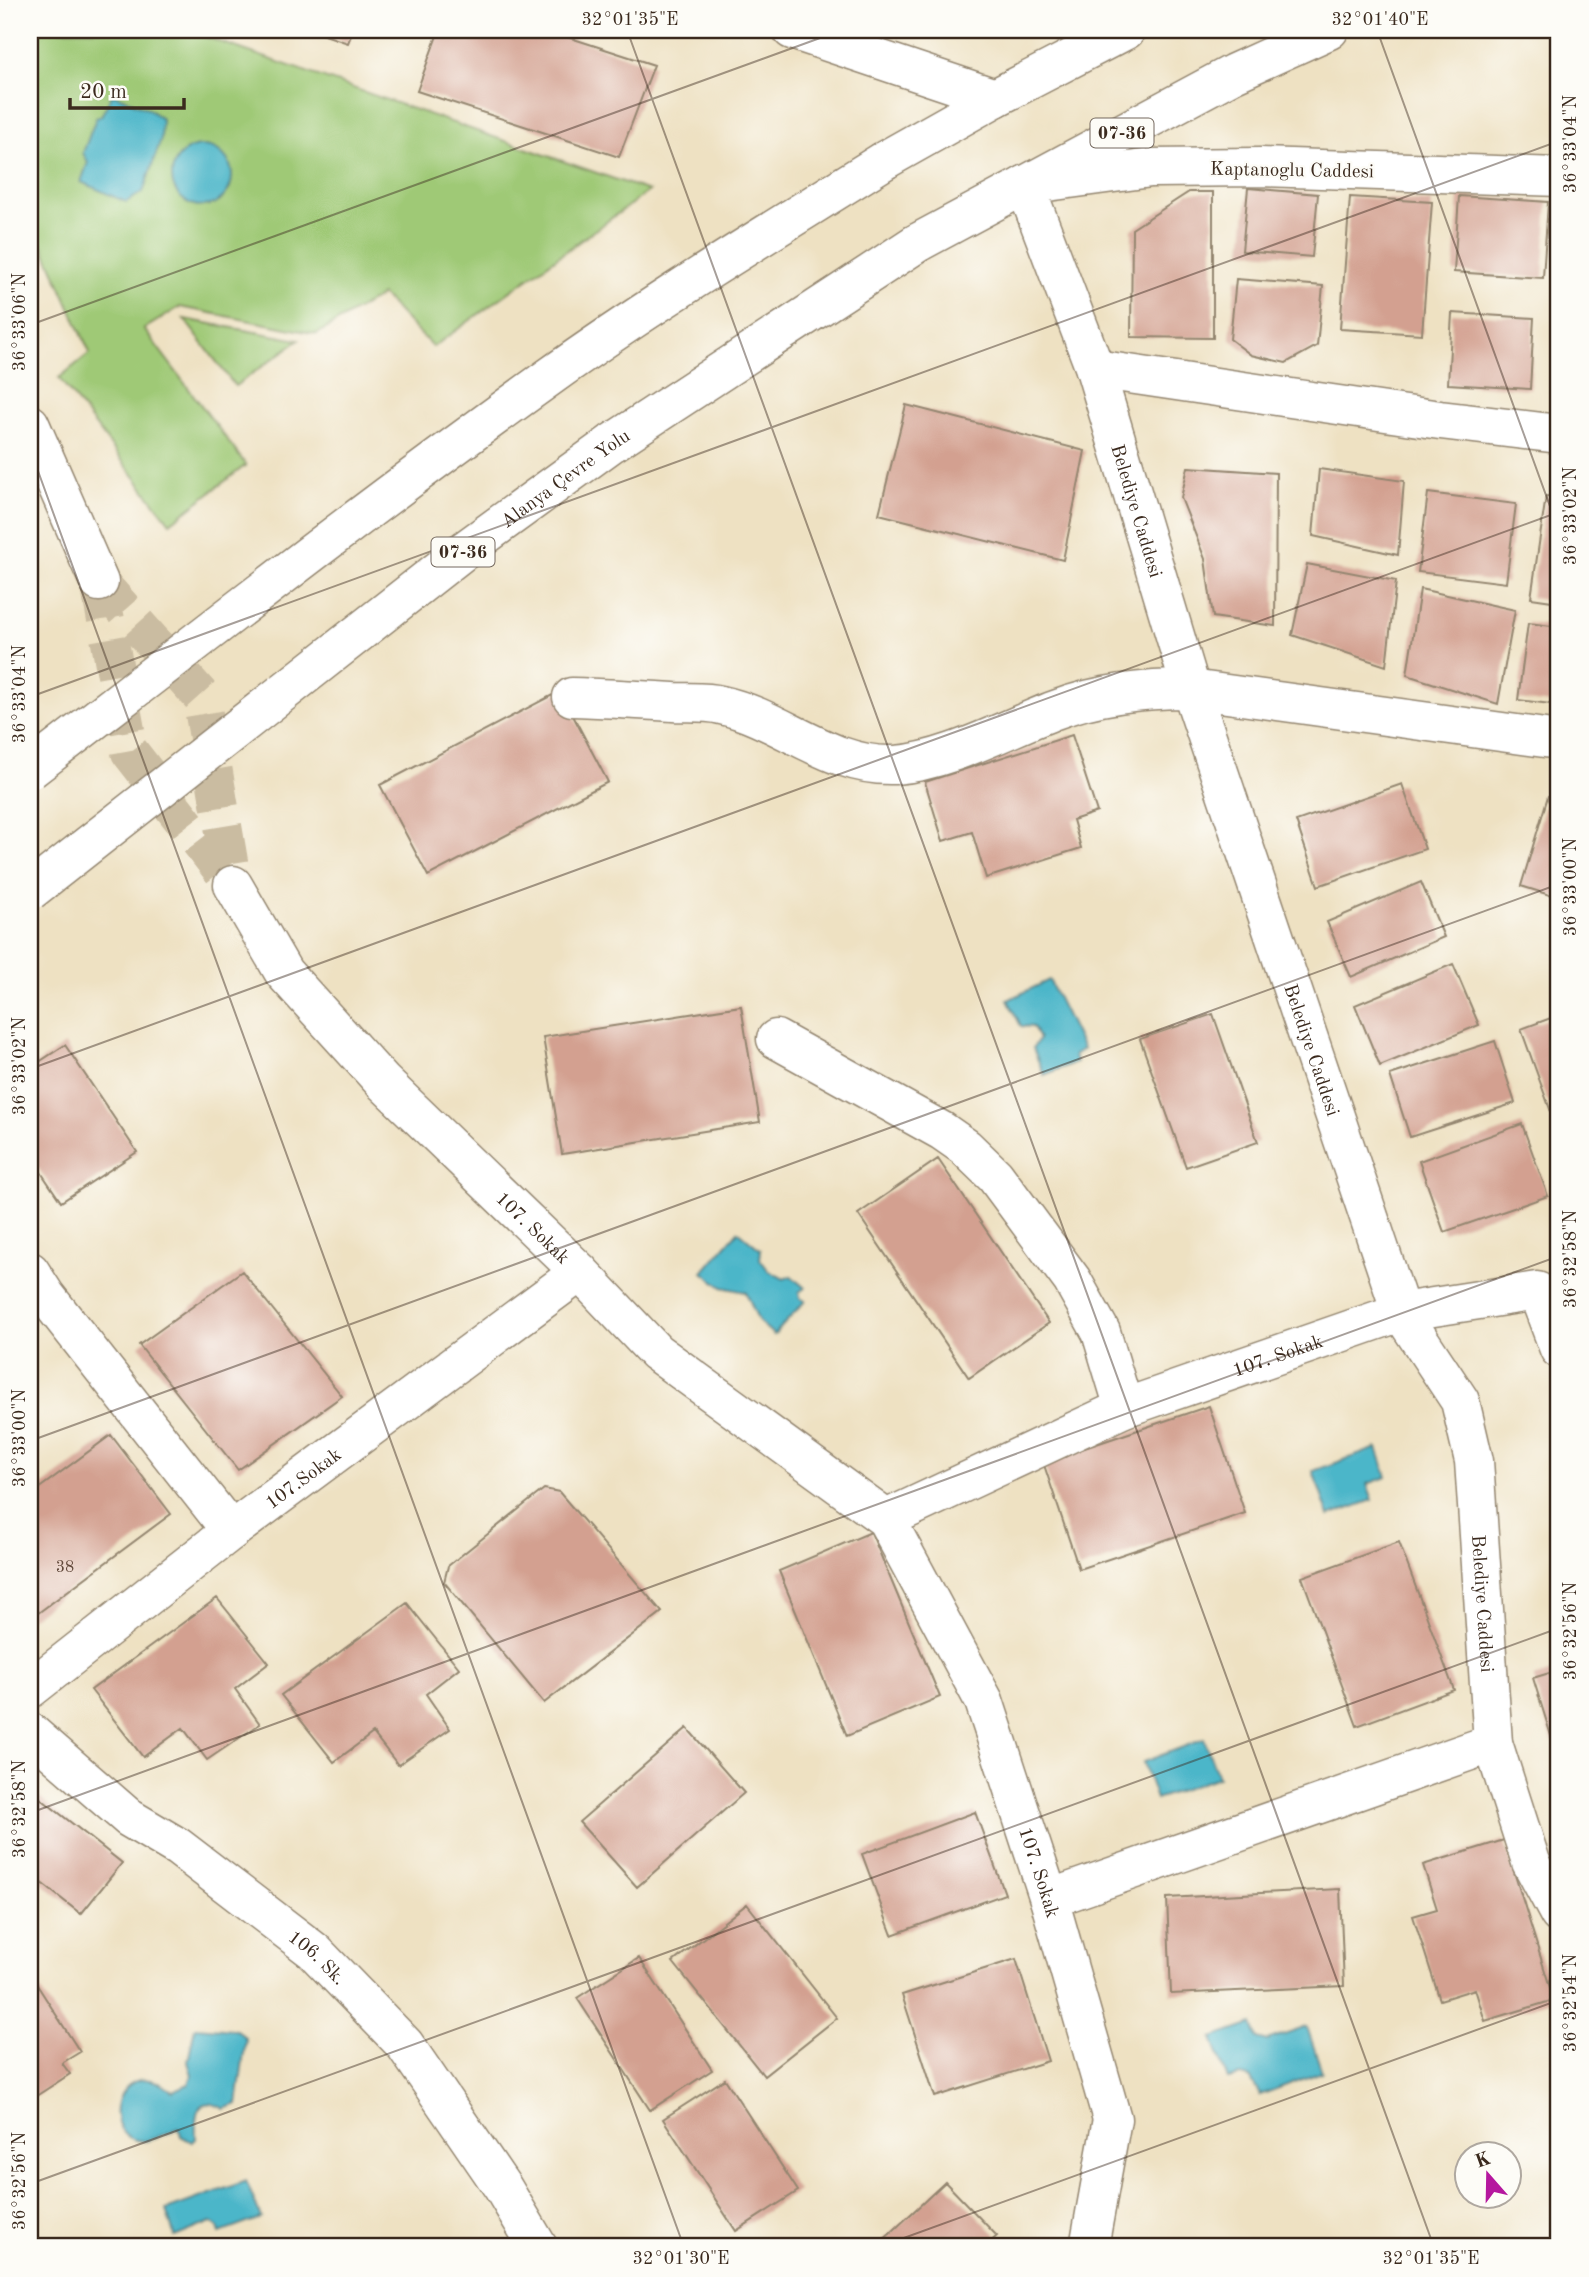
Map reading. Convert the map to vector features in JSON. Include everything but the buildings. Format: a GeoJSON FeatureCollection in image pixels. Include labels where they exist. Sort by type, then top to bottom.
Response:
{"type":"FeatureCollection","features":[{"type":"Feature","properties":{"kind":"main road"},"geometry":{"type":"LineString","coordinates":[[792,30],[995,99]]}},
{"type":"Feature","properties":{"kind":"main road"},"geometry":{"type":"LineString","coordinates":[[30,770],[272,582],[549,377],[697,278],[885,160],[1126,30]]}},
{"type":"Feature","properties":{"kind":"main road","name":"07-36"},"geometry":{"type":"LineString","coordinates":[[1025,185],[1234,73],[1329,30]]}},
{"type":"Feature","properties":{"kind":"main road","name":"Kaptanoglu Caddesi"},"geometry":{"type":"LineString","coordinates":[[1025,185],[1151,167],[1261,167],[1559,177]]}},
{"type":"Feature","properties":{"kind":"main road","name":"Alanya Çevre Yolu"},"geometry":{"type":"LineString","coordinates":[[30,891],[462,552],[612,443],[918,243],[1025,185]]}},
{"type":"Feature","properties":{"kind":"main road","name":"Belediye Caddesi"},"geometry":{"type":"LineString","coordinates":[[1025,185],[1095,369],[1191,689],[1401,1312],[1460,1401],[1474,1461],[1493,1743],[1531,1862],[1559,1914]]}},
{"type":"Feature","properties":{"kind":"main road"},"geometry":{"type":"LineString","coordinates":[[1095,369],[1440,420],[1559,434]]}},
{"type":"Feature","properties":{"kind":"main road"},"geometry":{"type":"LineString","coordinates":[[30,424],[99,582]]}},
{"type":"Feature","properties":{"kind":"main road"},"geometry":{"type":"LineString","coordinates":[[572,697],[720,704],[770,723],[841,757],[894,765],[935,757],[1059,708],[1134,690],[1191,689],[1559,740]]}},
{"type":"Feature","properties":{"kind":"main road","name":"107. Sokak"},"geometry":{"type":"LineString","coordinates":[[233,885],[284,974],[383,1082],[580,1272],[656,1352],[886,1519],[984,1701],[1049,1899],[1112,2119],[1090,2247]]}},
{"type":"Feature","properties":{"kind":"main road"},"geometry":{"type":"LineString","coordinates":[[776,1039],[942,1131],[965,1147],[995,1177],[1072,1280],[1101,1332],[1124,1408]]}},
{"type":"Feature","properties":{"kind":"main road"},"geometry":{"type":"LineString","coordinates":[[30,1271],[46,1296],[231,1531]]}},
{"type":"Feature","properties":{"kind":"main road","name":"107.Sokak"},"geometry":{"type":"LineString","coordinates":[[30,1689],[231,1531],[580,1272]]}},
{"type":"Feature","properties":{"kind":"main road"},"geometry":{"type":"LineString","coordinates":[[1548,1286],[1559,1349]]}},
{"type":"Feature","properties":{"kind":"main road","name":"107. Sokak"},"geometry":{"type":"LineString","coordinates":[[886,1519],[1124,1408],[1401,1312],[1548,1286]]}},
{"type":"Feature","properties":{"kind":"main road","name":"106. Sk."},"geometry":{"type":"LineString","coordinates":[[30,1732],[129,1818],[178,1847],[314,1951],[405,2045],[503,2188],[538,2247]]}},
{"type":"Feature","properties":{"kind":"main road"},"geometry":{"type":"LineString","coordinates":[[1049,1899],[1493,1743]]}},
{"type":"Feature","properties":{"kind":"green space"},"geometry":{"type":"Polygon","coordinates":[[[30,30],[186,30],[649,191],[433,347],[382,295],[317,334],[180,307],[144,329],[246,465],[170,523],[59,378],[90,353],[30,217],[30,30]]]}},
{"type":"Feature","properties":{"kind":"green space"},"geometry":{"type":"Polygon","coordinates":[[[184,319],[299,340],[235,386],[184,319]]]}},
{"type":"Feature","properties":{"kind":"water"},"geometry":{"type":"Polygon","coordinates":[[[113,94],[148,109],[162,119],[161,139],[143,192],[126,202],[81,182],[88,162],[83,153],[96,118],[101,116],[113,94]]]}},
{"type":"Feature","properties":{"kind":"water"},"geometry":{"type":"Polygon","coordinates":[[[202,146],[219,151],[227,159],[232,176],[227,193],[219,201],[202,206],[185,201],[177,193],[172,176],[177,159],[185,151],[202,146]]]}},
{"type":"Feature","properties":{"kind":"water"},"geometry":{"type":"Polygon","coordinates":[[[1049,980],[1083,1049],[1074,1055],[1076,1062],[1044,1075],[1033,1048],[1039,1039],[1033,1027],[1021,1026],[1008,1000],[1049,980]]]}},
{"type":"Feature","properties":{"kind":"water"},"geometry":{"type":"Polygon","coordinates":[[[738,1231],[761,1250],[760,1259],[769,1271],[784,1279],[791,1276],[805,1288],[799,1292],[800,1298],[805,1301],[774,1335],[759,1322],[746,1292],[722,1287],[703,1272],[738,1231]]]}},
{"type":"Feature","properties":{"kind":"water"},"geometry":{"type":"Polygon","coordinates":[[[1377,1448],[1387,1477],[1367,1484],[1373,1500],[1329,1516],[1313,1471],[1377,1448]]]}},
{"type":"Feature","properties":{"kind":"water"},"geometry":{"type":"Polygon","coordinates":[[[1204,1739],[1218,1777],[1156,1799],[1143,1762],[1204,1739]]]}},
{"type":"Feature","properties":{"kind":"water"},"geometry":{"type":"Polygon","coordinates":[[[1252,2024],[1257,2038],[1267,2041],[1307,2027],[1322,2072],[1260,2095],[1250,2078],[1240,2076],[1228,2079],[1212,2038],[1252,2024]]]}},
{"type":"Feature","properties":{"kind":"water"},"geometry":{"type":"Polygon","coordinates":[[[195,2027],[236,2030],[246,2038],[237,2104],[225,2109],[207,2103],[202,2105],[198,2109],[196,2139],[192,2142],[181,2136],[179,2128],[146,2141],[129,2137],[121,2129],[117,2118],[117,2105],[121,2094],[129,2085],[140,2080],[154,2081],[173,2091],[189,2084],[192,2075],[188,2062],[195,2027]]]}},
{"type":"Feature","properties":{"kind":"water"},"geometry":{"type":"Polygon","coordinates":[[[246,2181],[261,2218],[220,2233],[218,2227],[211,2222],[175,2237],[166,2210],[246,2181]]]}},
{"type":"Feature","properties":{"kind":"tunnel"},"geometry":{"type":"LineString","coordinates":[[99,582],[201,696],[233,885]]}},
{"type":"Feature","properties":{"kind":"tunnel"},"geometry":{"type":"LineString","coordinates":[[99,582],[130,752],[231,882]]}}]}
